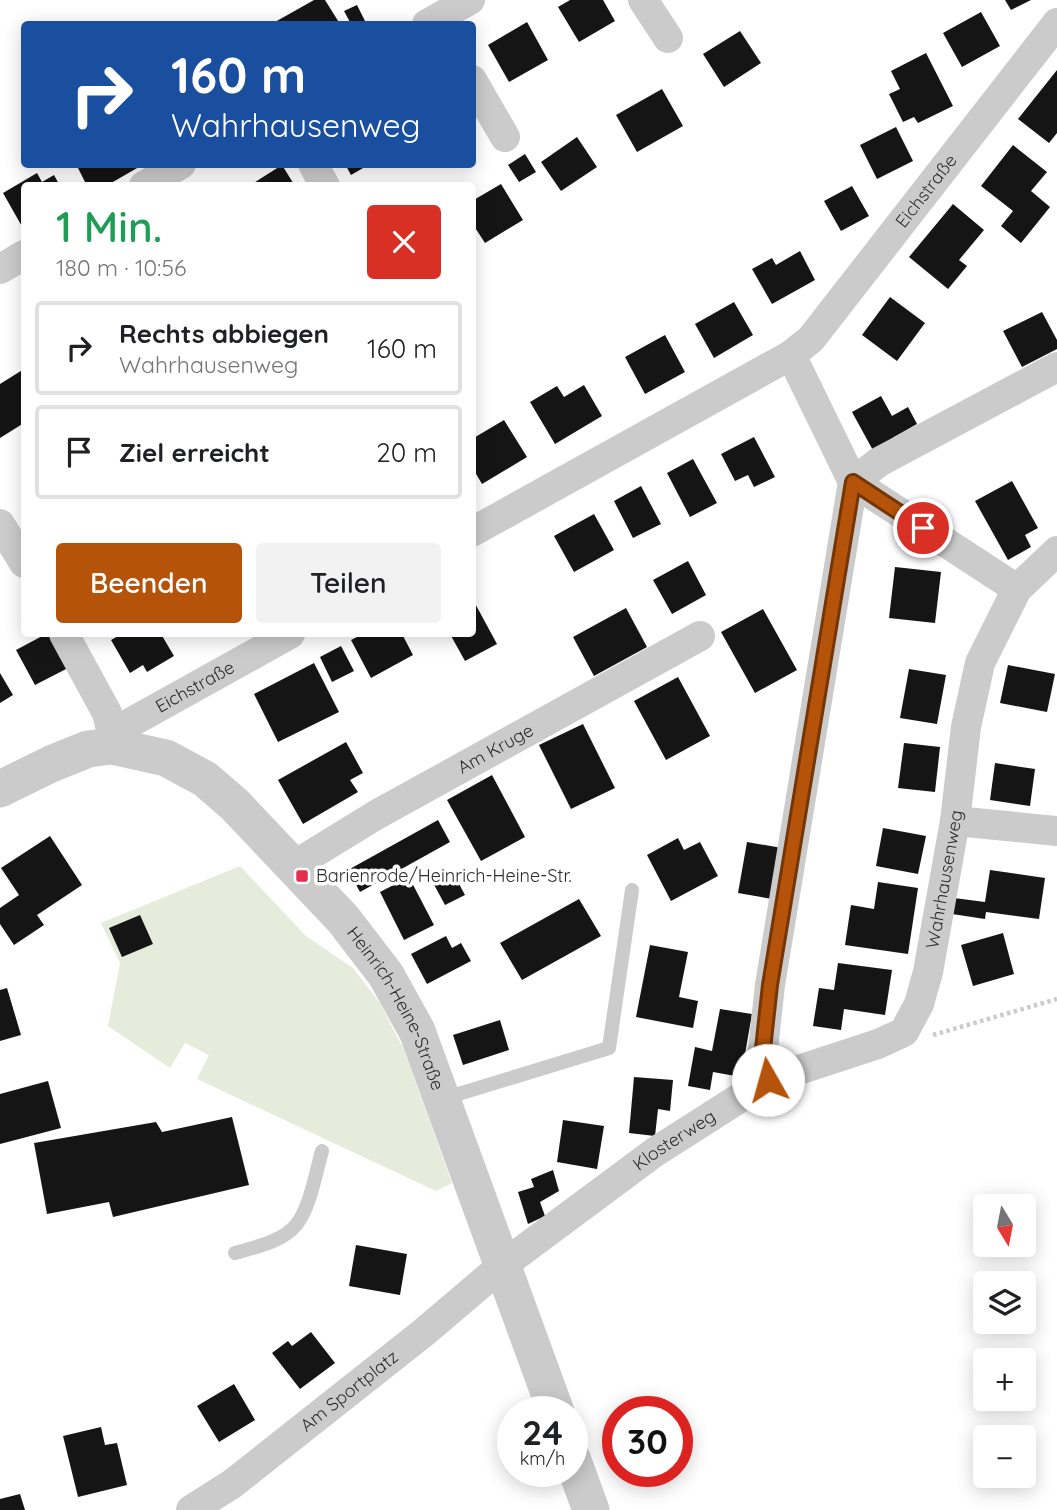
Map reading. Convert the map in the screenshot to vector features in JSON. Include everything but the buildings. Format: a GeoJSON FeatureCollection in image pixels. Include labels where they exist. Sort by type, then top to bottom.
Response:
{"type":"FeatureCollection","features":[{"type":"Feature","properties":{"kind":"street"},"geometry":{"type":"LineString","coordinates":[[437,21],[470,0]]}},
{"type":"Feature","properties":{"kind":"street"},"geometry":{"type":"LineString","coordinates":[[643,0],[668,38]]}},
{"type":"Feature","properties":{"kind":"street","name":"Eichstraße"},"geometry":{"type":"LineString","coordinates":[[476,530],[791,355],[811,339],[1057,23]]}},
{"type":"Feature","properties":{"kind":"street"},"geometry":{"type":"LineString","coordinates":[[476,87],[505,137]]}},
{"type":"Feature","properties":{"kind":"street"},"geometry":{"type":"LineString","coordinates":[[151,182],[174,168]]}},
{"type":"Feature","properties":{"kind":"street"},"geometry":{"type":"LineString","coordinates":[[0,269],[21,257]]}},
{"type":"Feature","properties":{"kind":"street"},"geometry":{"type":"LineString","coordinates":[[791,355],[853,482],[1017,589]]}},
{"type":"Feature","properties":{"kind":"street"},"geometry":{"type":"LineString","coordinates":[[904,1032],[878,1044],[768,1080],[762,1058],[770,985],[853,482],[879,462],[1057,367]]}},
{"type":"Feature","properties":{"kind":"street"},"geometry":{"type":"LineString","coordinates":[[0,524],[21,558]]}},
{"type":"Feature","properties":{"kind":"street","name":"Wahrhausenweg"},"geometry":{"type":"LineString","coordinates":[[904,1032],[919,1004],[928,972],[955,821],[966,727],[980,663],[1017,589],[1057,551]]}},
{"type":"Feature","properties":{"kind":"street","name":"Am Kruge"},"geometry":{"type":"LineString","coordinates":[[293,866],[376,815],[700,636]]}},
{"type":"Feature","properties":{"kind":"street"},"geometry":{"type":"LineString","coordinates":[[0,789],[112,739],[107,713],[67,637]]}},
{"type":"Feature","properties":{"kind":"street","name":"Eichstraße"},"geometry":{"type":"LineString","coordinates":[[112,739],[285,637]]}},
{"type":"Feature","properties":{"kind":"street","name":"Heinrich-Heine-Straße"},"geometry":{"type":"LineString","coordinates":[[112,739],[166,758],[205,779],[235,805],[343,919],[386,975],[417,1031],[550,1396]]}},
{"type":"Feature","properties":{"kind":"street"},"geometry":{"type":"LineString","coordinates":[[955,821],[1057,831]]}},
{"type":"Feature","properties":{"kind":"street","name":"Klosterweg"},"geometry":{"type":"LineString","coordinates":[[503,1265],[655,1152],[768,1080]]}},
{"type":"Feature","properties":{"kind":"street","name":"Am Sportplatz"},"geometry":{"type":"LineString","coordinates":[[191,1510],[232,1485],[424,1333],[503,1265]]}},
{"type":"Feature","properties":{"kind":"street"},"geometry":{"type":"LineString","coordinates":[[583,1487],[591,1510]]}},
{"type":"Feature","properties":{"kind":"lane","name":"Heinrich-Heine-Straße"},"geometry":{"type":"LineString","coordinates":[[442,1099],[609,1048],[632,890]]}},
{"type":"Feature","properties":{"kind":"lane"},"geometry":{"type":"LineString","coordinates":[[235,1254],[282,1236],[296,1225],[309,1198],[322,1151]]}},
{"type":"Feature","properties":{"kind":"path"},"geometry":{"type":"LineString","coordinates":[[904,1032],[921,1036],[940,1035],[1057,999]]}},
{"type":"Feature","properties":{"kind":"green space"},"geometry":{"type":"Polygon","coordinates":[[[240,866],[306,936],[353,968],[380,1003],[404,1050],[452,1183],[436,1191],[197,1079],[209,1055],[185,1043],[170,1068],[108,1026],[120,963],[101,923],[240,866]]]}},
{"type":"Feature","properties":{"kind":"place","name":"Barienrode/Heinrich-Heine-Str."},"geometry":{"type":"Point","coordinates":[302,876]}},
{"type":"Feature","properties":{"kind":"route"},"geometry":{"type":"LineString","coordinates":[[768,1080],[762,1058],[770,985],[853,482],[923,528]]}}]}
